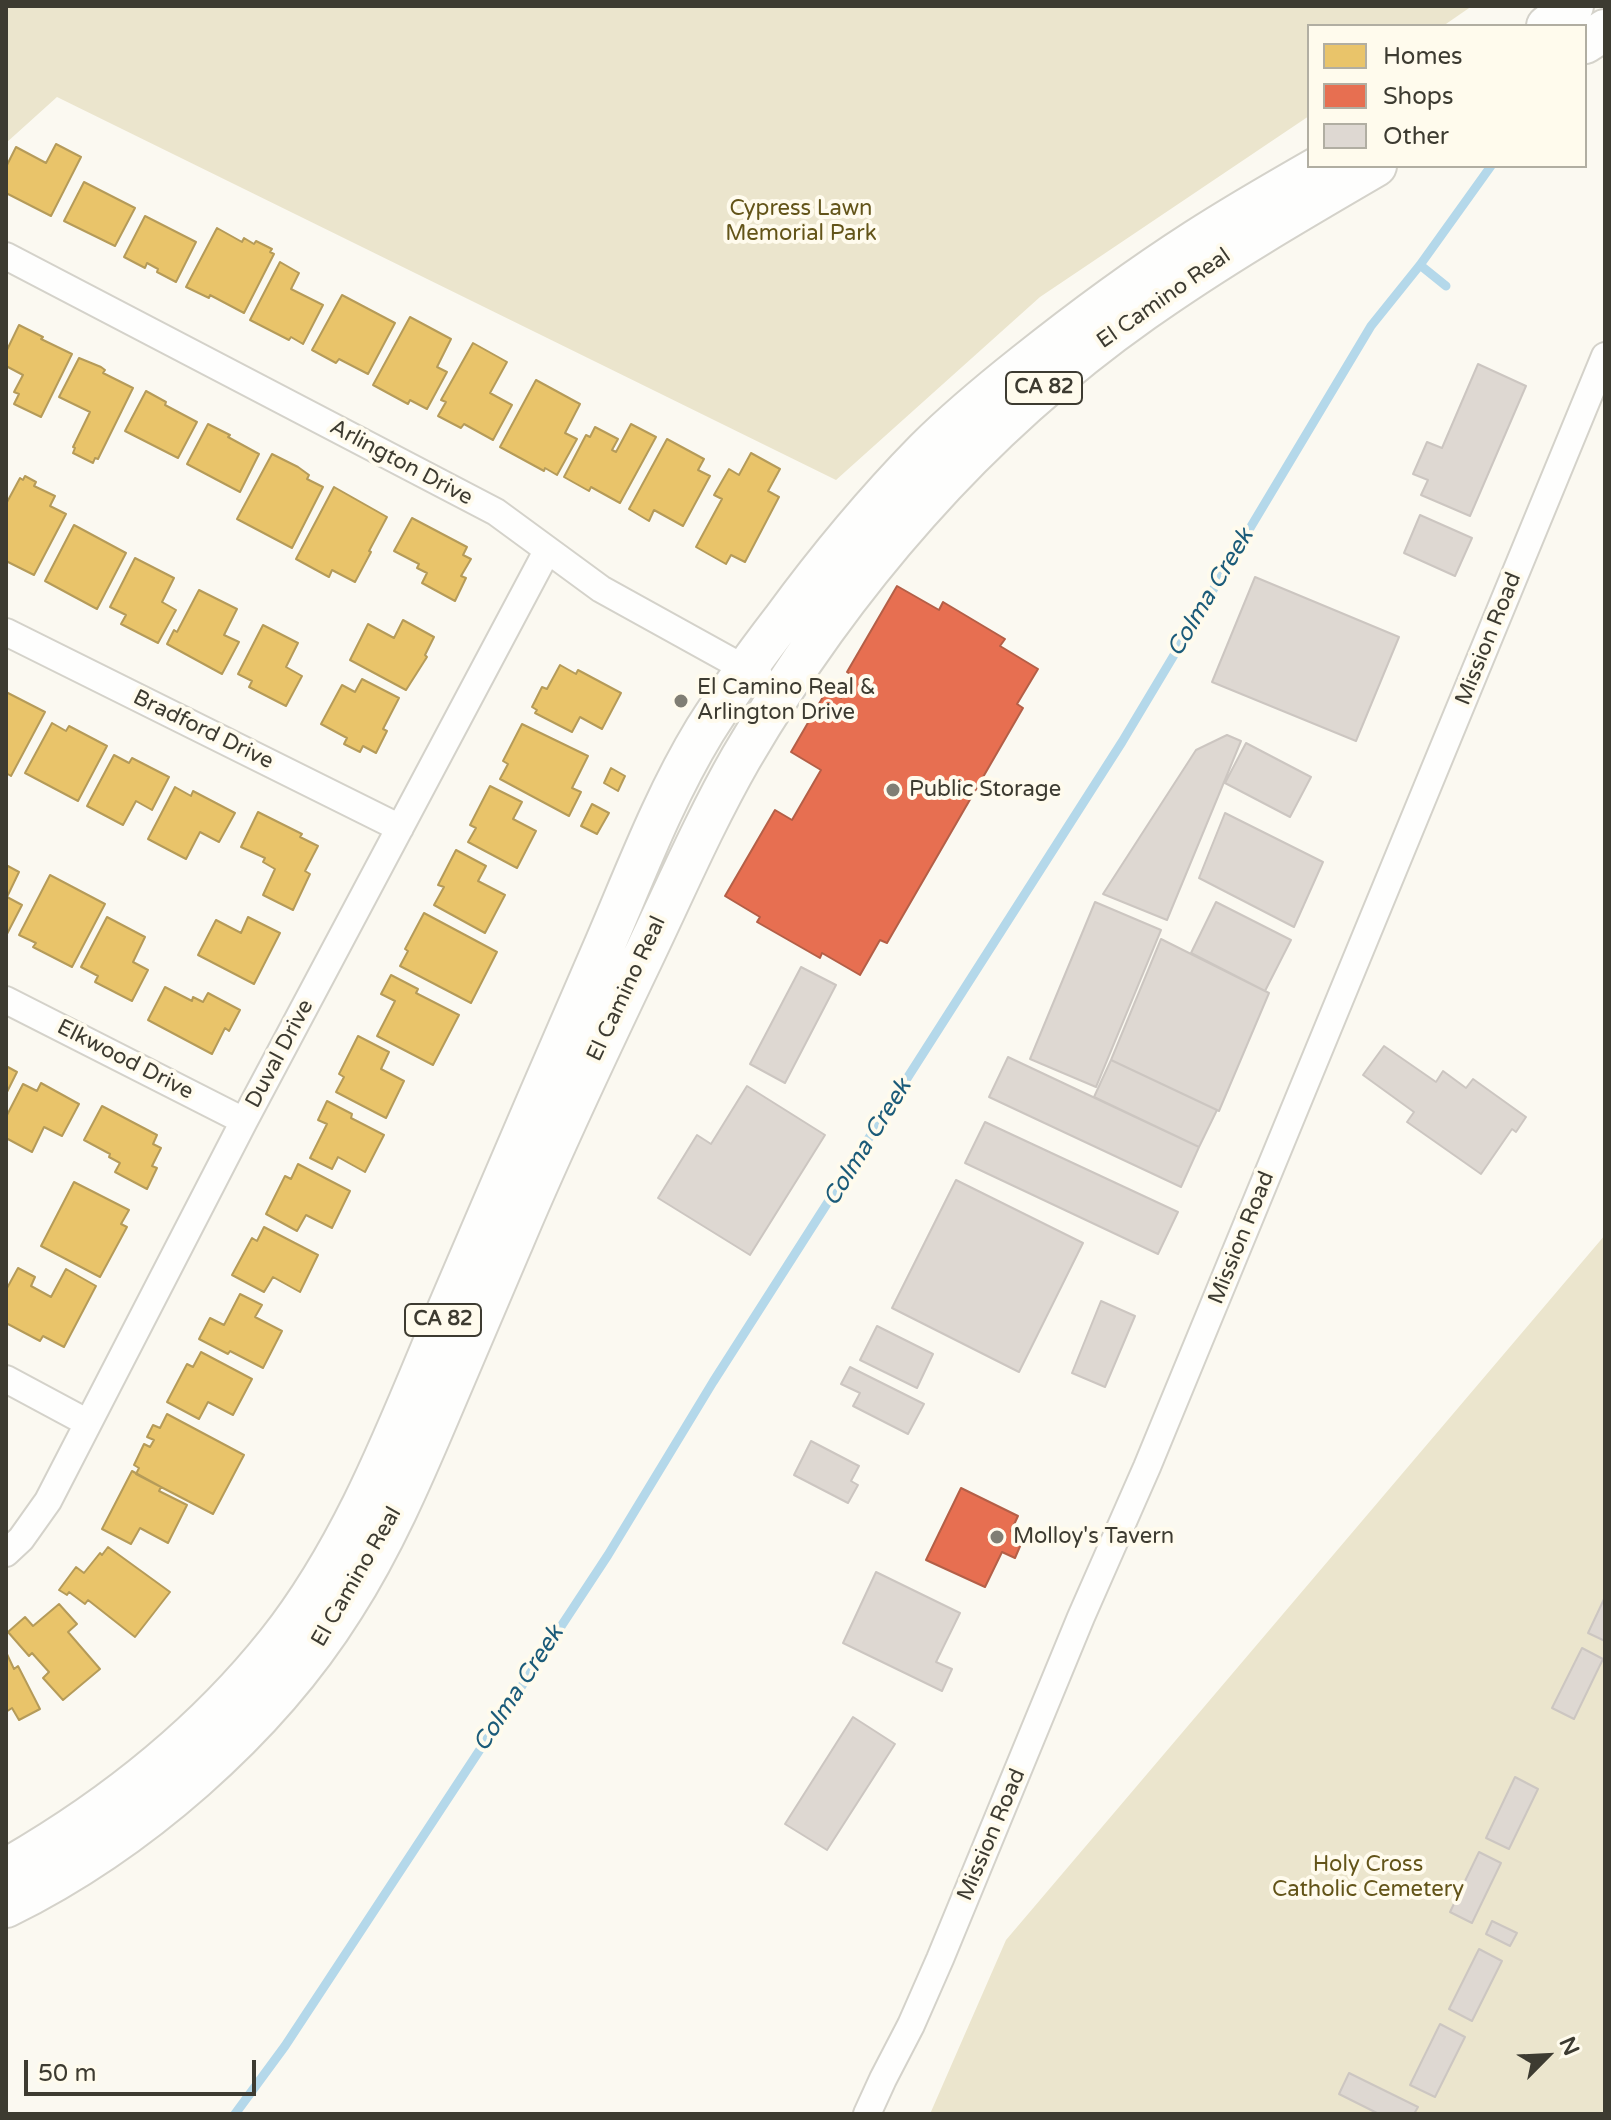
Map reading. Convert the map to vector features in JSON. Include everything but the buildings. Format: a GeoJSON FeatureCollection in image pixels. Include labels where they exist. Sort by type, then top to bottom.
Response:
{"type":"FeatureCollection","features":[{"type":"Feature","properties":{"kind":"main road"},"geometry":{"type":"LineString","coordinates":[[1550,24],[1573,6]]}},
{"type":"Feature","properties":{"kind":"main road"},"geometry":{"type":"LineString","coordinates":[[1587,44],[1605,30]]}},
{"type":"Feature","properties":{"kind":"main road","name":"El Camino Real"},"geometry":{"type":"LineString","coordinates":[[6,1869],[98,1812],[153,1770],[200,1728],[270,1651],[316,1588],[384,1460],[663,810],[702,734],[802,591],[853,528],[928,448],[995,388],[1126,287],[1200,237],[1317,168]]}},
{"type":"Feature","properties":{"kind":"main road","name":"El Camino Real"},"geometry":{"type":"LineString","coordinates":[[6,1907],[120,1838],[176,1795],[267,1708],[306,1662],[343,1609],[379,1547],[412,1479],[556,1141],[695,847],[741,759],[784,690],[816,641],[883,552],[955,471],[1082,356],[1223,257],[1373,168]]}},
{"type":"Feature","properties":{"kind":"street","name":"Arlington Drive"},"geometry":{"type":"LineString","coordinates":[[6,256],[496,512],[601,589],[784,690]]}},
{"type":"Feature","properties":{"kind":"street","name":"Mission Road"},"geometry":{"type":"LineString","coordinates":[[867,2114],[940,1959],[1081,1617],[1153,1452],[1605,356]]}},
{"type":"Feature","properties":{"kind":"street","name":"Duval Drive"},"geometry":{"type":"LineString","coordinates":[[6,1553],[21,1539],[48,1501],[244,1121],[547,551]]}},
{"type":"Feature","properties":{"kind":"street","name":"Bradford Drive"},"geometry":{"type":"LineString","coordinates":[[6,632],[400,828]]}},
{"type":"Feature","properties":{"kind":"street","name":"Elkwood Drive"},"geometry":{"type":"LineString","coordinates":[[6,1000],[244,1121]]}},
{"type":"Feature","properties":{"kind":"street"},"geometry":{"type":"LineString","coordinates":[[6,1379],[88,1423]]}},
{"type":"Feature","properties":{"kind":"green space","name":"Cypress Lawn Memorial Park"},"geometry":{"type":"Polygon","coordinates":[[[6,6],[1472,6],[1446,24],[1307,24],[1307,117],[1040,297],[836,480],[57,97],[6,143],[6,6]]]}},
{"type":"Feature","properties":{"kind":"green space","name":"Holy Cross Catholic Cemetery"},"geometry":{"type":"Polygon","coordinates":[[[1605,1235],[1605,2114],[930,2114],[1006,1940],[1605,1235]]]}},
{"type":"Feature","properties":{"kind":"waterway","name":"Colma Creek"},"geometry":{"type":"LineString","coordinates":[[235,2114],[285,2046],[608,1555],[713,1382],[1122,742],[1371,326],[1420,265],[1490,168]]}},
{"type":"Feature","properties":{"kind":"waterway"},"geometry":{"type":"LineString","coordinates":[[1420,265],[1446,286]]}},
{"type":"Feature","properties":{"kind":"place","name":"El Camino Real & Arlington Drive"},"geometry":{"type":"Point","coordinates":[681,701]}},
{"type":"Feature","properties":{"kind":"place","name":"Public Storage"},"geometry":{"type":"Point","coordinates":[893,790]}},
{"type":"Feature","properties":{"kind":"place","name":"Molloy's Tavern"},"geometry":{"type":"Point","coordinates":[997,1537]}}]}
